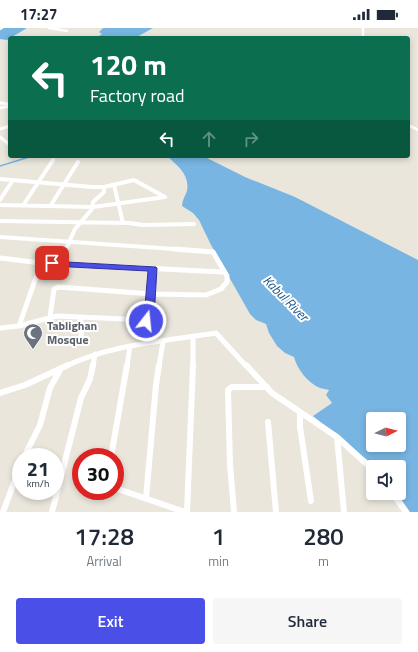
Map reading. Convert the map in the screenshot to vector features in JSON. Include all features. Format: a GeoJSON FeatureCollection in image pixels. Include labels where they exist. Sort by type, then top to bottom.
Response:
{"type":"FeatureCollection","features":[{"type":"Feature","properties":{"kind":"street"},"geometry":{"type":"LineString","coordinates":[[49,28],[67,31]]}},
{"type":"Feature","properties":{"kind":"street"},"geometry":{"type":"LineString","coordinates":[[0,137],[8,143]]}},
{"type":"Feature","properties":{"kind":"street"},"geometry":{"type":"LineString","coordinates":[[24,204],[52,160]]}},
{"type":"Feature","properties":{"kind":"street"},"geometry":{"type":"LineString","coordinates":[[51,205],[78,162]]}},
{"type":"Feature","properties":{"kind":"street"},"geometry":{"type":"LineString","coordinates":[[0,179],[64,186],[104,187],[134,180],[165,197],[92,207],[0,204]]}},
{"type":"Feature","properties":{"kind":"street"},"geometry":{"type":"LineString","coordinates":[[0,200],[13,180]]}},
{"type":"Feature","properties":{"kind":"street"},"geometry":{"type":"LineString","coordinates":[[114,185],[123,223]]}},
{"type":"Feature","properties":{"kind":"street"},"geometry":{"type":"LineString","coordinates":[[52,263],[54,257],[67,246],[72,233],[92,207],[93,202],[105,191],[104,187]]}},
{"type":"Feature","properties":{"kind":"street"},"geometry":{"type":"LineString","coordinates":[[0,220],[123,223],[143,225],[194,224]]}},
{"type":"Feature","properties":{"kind":"street"},"geometry":{"type":"LineString","coordinates":[[0,237],[209,251],[213,252],[223,272],[227,276],[227,282],[221,289],[210,294],[152,294],[58,287],[54,289],[50,317]]}},
{"type":"Feature","properties":{"kind":"street"},"geometry":{"type":"LineString","coordinates":[[0,258],[40,263],[223,272]]}},
{"type":"Feature","properties":{"kind":"street"},"geometry":{"type":"LineString","coordinates":[[20,326],[40,263]]}},
{"type":"Feature","properties":{"kind":"street"},"geometry":{"type":"LineString","coordinates":[[0,328],[20,326],[57,316],[146,321],[149,318],[153,268]]}},
{"type":"Feature","properties":{"kind":"street"},"geometry":{"type":"LineString","coordinates":[[80,318],[82,326],[81,338]]}},
{"type":"Feature","properties":{"kind":"street"},"geometry":{"type":"LineString","coordinates":[[0,393],[25,385],[86,356],[130,346],[193,338],[216,333],[267,387],[337,437],[366,464]]}},
{"type":"Feature","properties":{"kind":"street"},"geometry":{"type":"LineString","coordinates":[[124,491],[186,512],[192,406],[193,338]]}},
{"type":"Feature","properties":{"kind":"street"},"geometry":{"type":"LineString","coordinates":[[146,498],[156,385],[163,342]]}},
{"type":"Feature","properties":{"kind":"street"},"geometry":{"type":"LineString","coordinates":[[113,448],[130,346]]}},
{"type":"Feature","properties":{"kind":"street"},"geometry":{"type":"LineString","coordinates":[[52,512],[80,398],[90,379],[95,354]]}},
{"type":"Feature","properties":{"kind":"street"},"geometry":{"type":"LineString","coordinates":[[28,448],[42,421],[54,376],[62,367]]}},
{"type":"Feature","properties":{"kind":"street"},"geometry":{"type":"LineString","coordinates":[[234,512],[230,464],[230,407],[228,390],[232,387],[267,387]]}},
{"type":"Feature","properties":{"kind":"street"},"geometry":{"type":"LineString","coordinates":[[300,412],[300,427],[311,500]]}},
{"type":"Feature","properties":{"kind":"street"},"geometry":{"type":"LineString","coordinates":[[268,422],[276,512]]}},
{"type":"Feature","properties":{"kind":"street"},"geometry":{"type":"LineString","coordinates":[[337,437],[344,512]]}},
{"type":"Feature","properties":{"kind":"street"},"geometry":{"type":"LineString","coordinates":[[3,512],[12,488]]}},
{"type":"Feature","properties":{"kind":"street"},"geometry":{"type":"LineString","coordinates":[[397,500],[406,512]]}},
{"type":"Feature","properties":{"kind":"water"},"geometry":{"type":"Polygon","coordinates":[[[27,28],[14,36],[8,36],[7,40],[0,39],[0,29],[27,28]]]}},
{"type":"Feature","properties":{"kind":"water"},"geometry":{"type":"Polygon","coordinates":[[[103,28],[153,28],[139,36],[99,36],[102,34],[99,32],[103,28]]]}},
{"type":"Feature","properties":{"kind":"water","name":"Kabul River"},"geometry":{"type":"Polygon","coordinates":[[[169,158],[207,158],[245,177],[295,197],[418,260],[418,512],[410,512],[402,500],[406,500],[406,460],[367,460],[313,416],[332,403],[326,395],[329,390],[320,388],[311,383],[298,366],[294,357],[285,353],[277,346],[269,333],[266,324],[256,320],[250,314],[211,245],[199,220],[193,213],[182,206],[187,191],[187,180],[182,171],[169,158]]]}},
{"type":"Feature","properties":{"kind":"waterway"},"geometry":{"type":"LineString","coordinates":[[0,166],[26,158]]}},
{"type":"Feature","properties":{"kind":"place","name":"Tablighan Mosque"},"geometry":{"type":"Point","coordinates":[33,350]}},
{"type":"Feature","properties":{"kind":"route"},"geometry":{"type":"LineString","coordinates":[[52,263],[153,268],[149,318],[146,321]]}}]}
